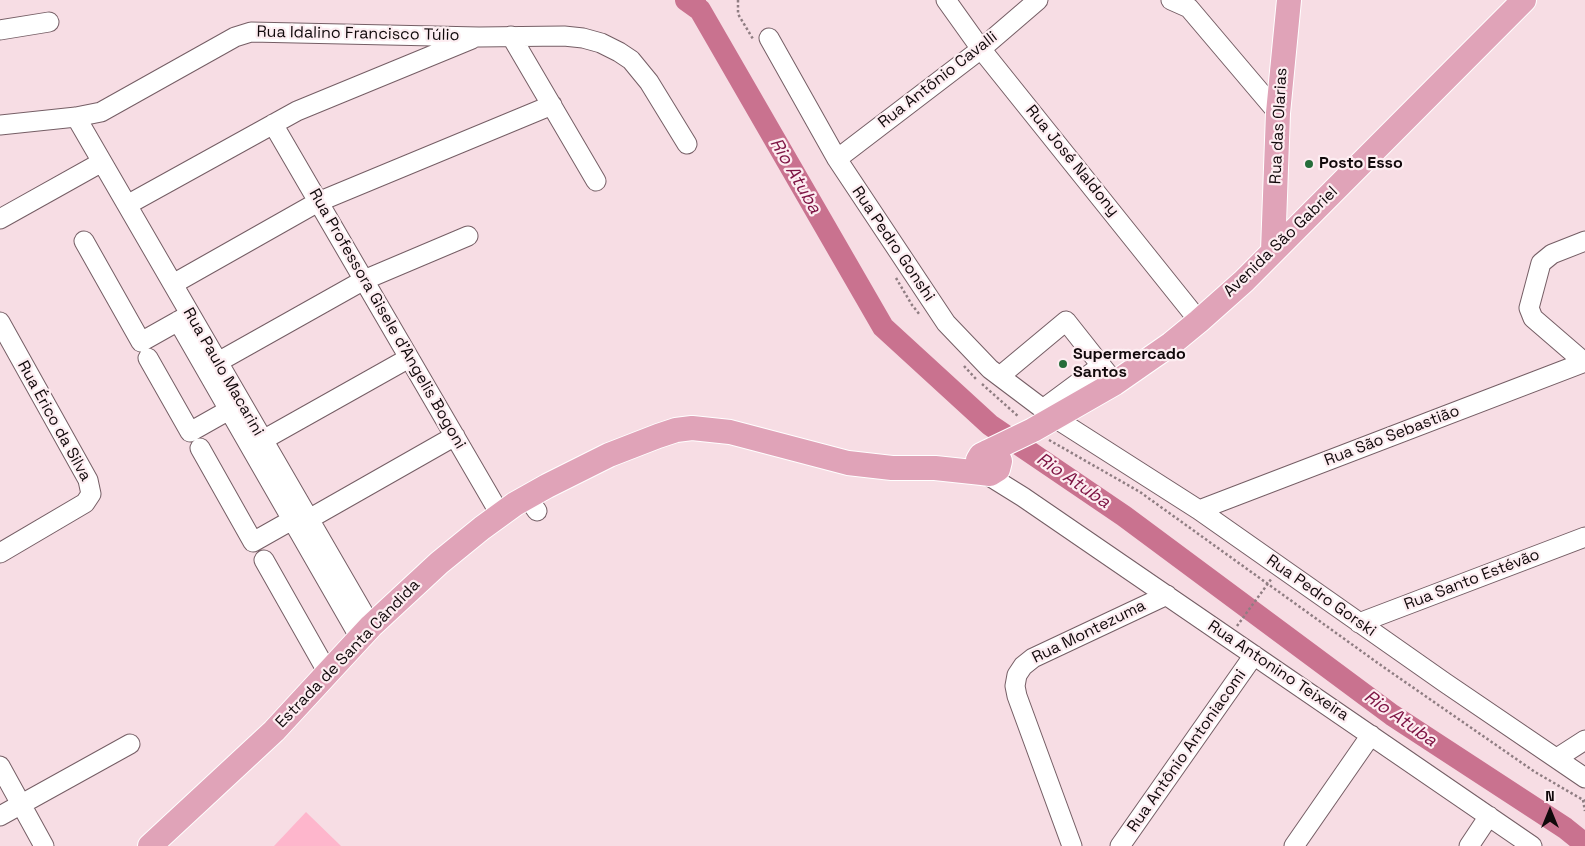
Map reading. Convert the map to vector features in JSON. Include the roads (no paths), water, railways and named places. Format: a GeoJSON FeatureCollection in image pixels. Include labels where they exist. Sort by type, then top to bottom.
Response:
{"type":"FeatureCollection","features":[{"type":"Feature","properties":{"kind":"main road","name":"Rua das Olarias"},"geometry":{"type":"LineString","coordinates":[[1273,251],[1278,113],[1289,0]]}},
{"type":"Feature","properties":{"kind":"main road","name":"Avenida São Gabriel"},"geometry":{"type":"LineString","coordinates":[[992,460],[1033,430],[1049,413],[1108,375],[1171,344],[1199,321],[1244,281],[1524,0]]}},
{"type":"Feature","properties":{"kind":"main road","name":"Estrada de Santa Cândida"},"geometry":{"type":"LineString","coordinates":[[150,846],[274,731],[365,632],[414,585],[500,514],[532,504],[609,455],[676,430],[692,428],[730,432],[848,463],[892,468],[935,468],[992,460]]}},
{"type":"Feature","properties":{"kind":"street","name":"Rua José Naldony"},"geometry":{"type":"LineString","coordinates":[[946,0],[980,48],[1199,321]]}},
{"type":"Feature","properties":{"kind":"street","name":"Rua Antônio Cavalli"},"geometry":{"type":"LineString","coordinates":[[837,159],[980,48],[1038,0]]}},
{"type":"Feature","properties":{"kind":"street"},"geometry":{"type":"LineString","coordinates":[[1171,0],[1190,4],[1278,113]]}},
{"type":"Feature","properties":{"kind":"street"},"geometry":{"type":"LineString","coordinates":[[0,30],[49,22]]}},
{"type":"Feature","properties":{"kind":"street","name":"Rua Idalino Francisco Túlio"},"geometry":{"type":"LineString","coordinates":[[0,125],[90,115],[106,109],[243,34],[251,32],[556,36],[583,38],[601,43],[631,60],[649,82],[686,144]]}},
{"type":"Feature","properties":{"kind":"street"},"geometry":{"type":"LineString","coordinates":[[127,205],[297,111],[479,36]]}},
{"type":"Feature","properties":{"kind":"street"},"geometry":{"type":"LineString","coordinates":[[511,36],[596,181]]}},
{"type":"Feature","properties":{"kind":"street","name":"Rua Pedro Gonshi"},"geometry":{"type":"LineString","coordinates":[[769,38],[837,159],[946,323],[990,369],[1049,413]]}},
{"type":"Feature","properties":{"kind":"street"},"geometry":{"type":"LineString","coordinates":[[173,284],[318,202],[552,105]]}},
{"type":"Feature","properties":{"kind":"street","name":"Rua Paulo Macarini"},"geometry":{"type":"LineString","coordinates":[[76,117],[173,284],[184,317],[218,362],[263,440],[300,519],[365,632]]}},
{"type":"Feature","properties":{"kind":"street","name":"Rua Professora Gisele d'Angelis Bogoni"},"geometry":{"type":"LineString","coordinates":[[273,124],[500,514]]}},
{"type":"Feature","properties":{"kind":"street"},"geometry":{"type":"LineString","coordinates":[[0,219],[102,162]]}},
{"type":"Feature","properties":{"kind":"street"},"geometry":{"type":"LineString","coordinates":[[218,362],[364,280],[468,236]]}},
{"type":"Feature","properties":{"kind":"street"},"geometry":{"type":"LineString","coordinates":[[84,241],[141,342],[184,317],[229,410],[300,519]]}},
{"type":"Feature","properties":{"kind":"street"},"geometry":{"type":"LineString","coordinates":[[1585,241],[1552,254],[1541,263],[1529,308],[1533,318],[1585,362]]}},
{"type":"Feature","properties":{"kind":"street"},"geometry":{"type":"LineString","coordinates":[[1000,376],[1066,321],[1108,375]]}},
{"type":"Feature","properties":{"kind":"street","name":"Rua Érico da Silva"},"geometry":{"type":"LineString","coordinates":[[0,322],[88,480],[91,494],[85,503],[0,553]]}},
{"type":"Feature","properties":{"kind":"street"},"geometry":{"type":"LineString","coordinates":[[148,358],[190,432],[229,410]]}},
{"type":"Feature","properties":{"kind":"street"},"geometry":{"type":"LineString","coordinates":[[263,440],[409,358]]}},
{"type":"Feature","properties":{"kind":"street","name":"Rua São Sebastião"},"geometry":{"type":"LineString","coordinates":[[1199,510],[1585,362]]}},
{"type":"Feature","properties":{"kind":"street","name":"Rua Pedro Gorski"},"geometry":{"type":"LineString","coordinates":[[1049,413],[1199,510],[1359,623],[1585,778]]}},
{"type":"Feature","properties":{"kind":"street"},"geometry":{"type":"LineString","coordinates":[[200,448],[253,542],[300,519],[454,436]]}},
{"type":"Feature","properties":{"kind":"street","name":"Rua Antonino Teixeira"},"geometry":{"type":"LineString","coordinates":[[992,460],[1023,497],[1532,846]]}},
{"type":"Feature","properties":{"kind":"street","name":"Rua Santo Estévão"},"geometry":{"type":"LineString","coordinates":[[1359,623],[1585,537]]}},
{"type":"Feature","properties":{"kind":"street"},"geometry":{"type":"LineString","coordinates":[[264,560],[328,673]]}},
{"type":"Feature","properties":{"kind":"street","name":"Rua Montezuma"},"geometry":{"type":"LineString","coordinates":[[1072,846],[1017,696],[1015,686],[1016,675],[1033,658],[1167,595]]}},
{"type":"Feature","properties":{"kind":"street","name":"Rua Antônio Antoniacomi"},"geometry":{"type":"LineString","coordinates":[[1120,846],[1254,655]]}},
{"type":"Feature","properties":{"kind":"street"},"geometry":{"type":"LineString","coordinates":[[1294,846],[1371,735]]}},
{"type":"Feature","properties":{"kind":"street"},"geometry":{"type":"LineString","coordinates":[[1557,758],[1585,740]]}},
{"type":"Feature","properties":{"kind":"street"},"geometry":{"type":"LineString","coordinates":[[0,816],[130,744]]}},
{"type":"Feature","properties":{"kind":"street"},"geometry":{"type":"LineString","coordinates":[[0,766],[44,846]]}},
{"type":"Feature","properties":{"kind":"street"},"geometry":{"type":"LineString","coordinates":[[1469,846],[1489,816]]}},
{"type":"Feature","properties":{"kind":"waterway","name":"Rio Atuba"},"geometry":{"type":"LineString","coordinates":[[686,0],[700,10],[883,327],[990,425],[1124,516],[1392,715],[1565,828],[1585,844]]}},
{"type":"Feature","properties":{"kind":"waterway"},"geometry":{"type":"LineString","coordinates":[[700,10],[704,0]]}},
{"type":"Feature","properties":{"kind":"place","name":"Posto Esso"},"geometry":{"type":"Point","coordinates":[1309,164]}},
{"type":"Feature","properties":{"kind":"place","name":"Supermercado Santos"},"geometry":{"type":"Point","coordinates":[1063,364]}}]}
